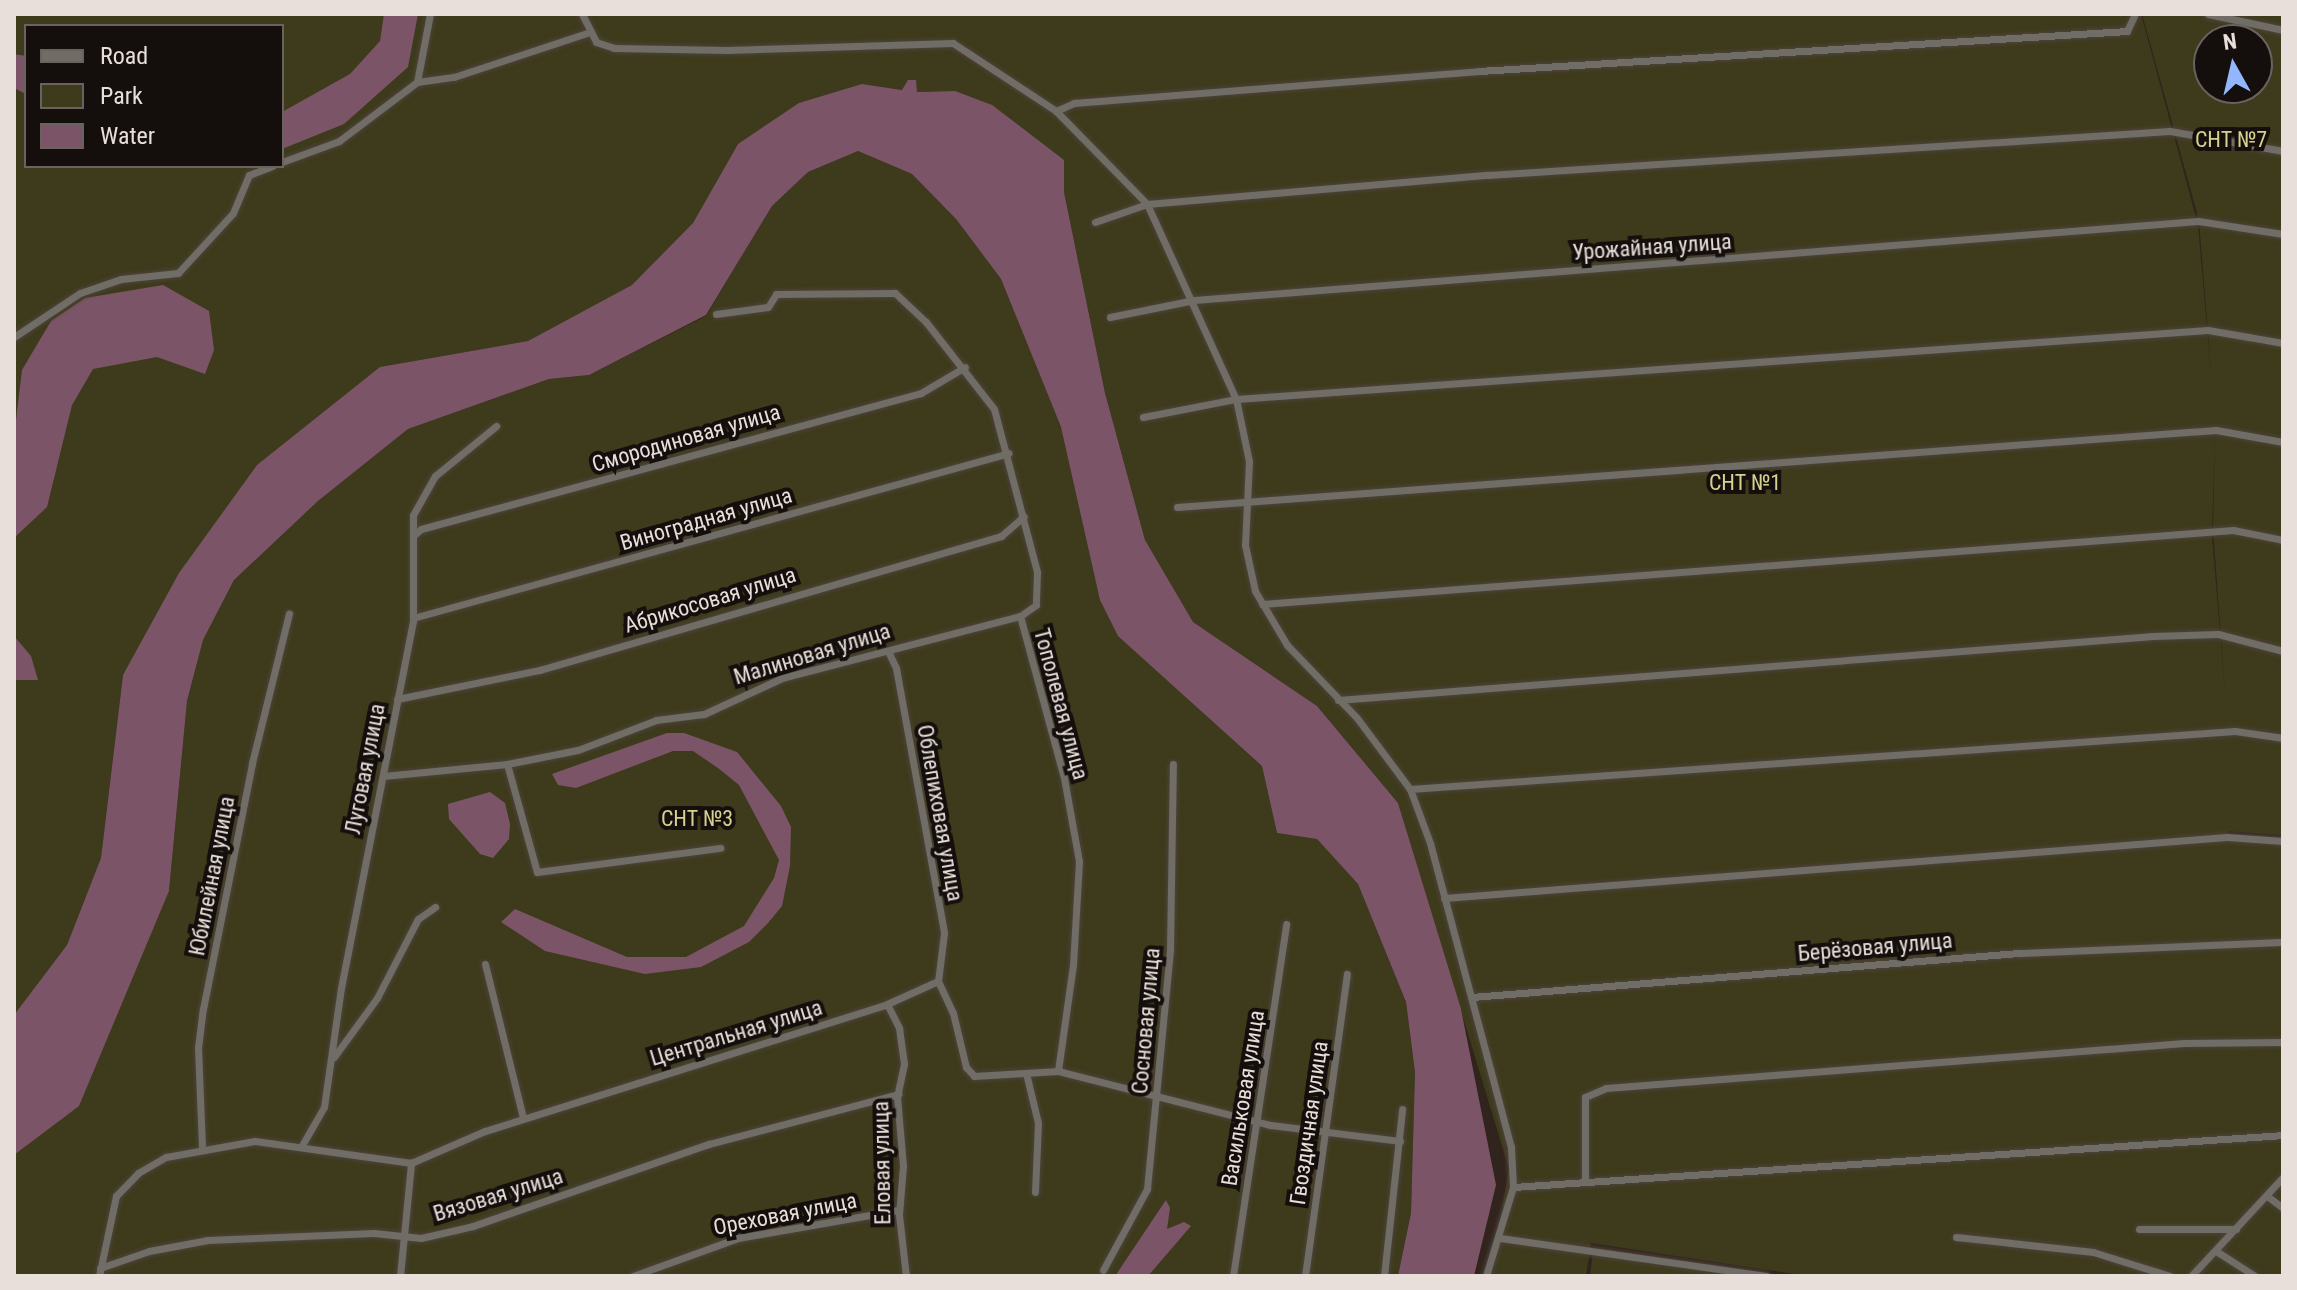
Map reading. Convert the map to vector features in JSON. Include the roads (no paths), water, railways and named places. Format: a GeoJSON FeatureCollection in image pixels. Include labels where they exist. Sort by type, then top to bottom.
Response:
{"type":"FeatureCollection","features":[{"type":"Feature","properties":{"kind":"street"},"geometry":{"type":"LineString","coordinates":[[417,82],[430,14]]}},
{"type":"Feature","properties":{"kind":"street"},"geometry":{"type":"LineString","coordinates":[[582,14],[587,33],[614,48],[659,50],[953,43],[1056,111],[1147,204],[1194,300],[1236,399],[1249,461],[1245,545],[1262,604],[1287,645],[1338,700],[1410,789],[1472,997],[1511,1147],[1513,1187],[1486,1276]]}},
{"type":"Feature","properties":{"kind":"street"},"geometry":{"type":"LineString","coordinates":[[1056,111],[1074,103],[1479,71],[2127,31],[2135,14]]}},
{"type":"Feature","properties":{"kind":"street"},"geometry":{"type":"LineString","coordinates":[[2208,14],[2283,30]]}},
{"type":"Feature","properties":{"kind":"street"},"geometry":{"type":"LineString","coordinates":[[284,161],[339,141],[417,82],[454,77],[587,33]]}},
{"type":"Feature","properties":{"kind":"street"},"geometry":{"type":"LineString","coordinates":[[1095,222],[1147,204],[1488,175],[2170,131],[2283,151]]}},
{"type":"Feature","properties":{"kind":"street"},"geometry":{"type":"LineString","coordinates":[[14,337],[80,293],[121,279],[178,273],[233,213],[249,175],[267,168]]}},
{"type":"Feature","properties":{"kind":"street","name":"Урожайная улица"},"geometry":{"type":"LineString","coordinates":[[1110,317],[1194,300],[2198,221],[2283,234]]}},
{"type":"Feature","properties":{"kind":"street","name":"Тополевая улица"},"geometry":{"type":"LineString","coordinates":[[716,314],[768,307],[776,294],[895,293],[965,367],[994,409],[1009,453],[1037,572],[1036,605],[1020,616],[1064,778],[1079,861],[1073,965],[1058,1071]]}},
{"type":"Feature","properties":{"kind":"street"},"geometry":{"type":"LineString","coordinates":[[1143,417],[1236,399],[2208,330],[2283,343]]}},
{"type":"Feature","properties":{"kind":"street","name":"Смородиновая улица"},"geometry":{"type":"LineString","coordinates":[[414,535],[421,529],[921,393],[965,367]]}},
{"type":"Feature","properties":{"kind":"street","name":"Луговая улица"},"geometry":{"type":"LineString","coordinates":[[301,1147],[324,1107],[413,618],[417,499],[452,460],[496,426]]}},
{"type":"Feature","properties":{"kind":"street"},"geometry":{"type":"LineString","coordinates":[[1177,507],[2216,430],[2283,442]]}},
{"type":"Feature","properties":{"kind":"street","name":"Виноградная улица"},"geometry":{"type":"LineString","coordinates":[[413,618],[1009,453]]}},
{"type":"Feature","properties":{"kind":"street","name":"Абрикосовая улица"},"geometry":{"type":"LineString","coordinates":[[397,699],[540,670],[1001,536],[1024,516]]}},
{"type":"Feature","properties":{"kind":"street"},"geometry":{"type":"LineString","coordinates":[[1262,604],[2233,530],[2283,540]]}},
{"type":"Feature","properties":{"kind":"street","name":"Юбилейная улица"},"geometry":{"type":"LineString","coordinates":[[202,1147],[198,1048],[203,1009],[252,763],[289,614]]}},
{"type":"Feature","properties":{"kind":"street","name":"Малиновая улица"},"geometry":{"type":"LineString","coordinates":[[383,776],[507,764],[578,750],[675,715],[704,714],[782,678],[889,653],[905,644],[1020,616]]}},
{"type":"Feature","properties":{"kind":"street"},"geometry":{"type":"LineString","coordinates":[[1338,700],[2153,636],[2218,634],[2283,651]]}},
{"type":"Feature","properties":{"kind":"street","name":"Облепиховая улица"},"geometry":{"type":"LineString","coordinates":[[889,653],[896,668],[944,933],[938,981]]}},
{"type":"Feature","properties":{"kind":"street"},"geometry":{"type":"LineString","coordinates":[[1410,789],[2235,731],[2283,738]]}},
{"type":"Feature","properties":{"kind":"street"},"geometry":{"type":"LineString","coordinates":[[507,764],[537,872],[720,848]]}},
{"type":"Feature","properties":{"kind":"street","name":"Сосновая улица"},"geometry":{"type":"LineString","coordinates":[[1103,1270],[1147,1189],[1170,949],[1173,764]]}},
{"type":"Feature","properties":{"kind":"street"},"geometry":{"type":"LineString","coordinates":[[1444,898],[2227,837],[2283,841]]}},
{"type":"Feature","properties":{"kind":"street"},"geometry":{"type":"LineString","coordinates":[[332,1059],[377,998],[418,919],[435,907]]}},
{"type":"Feature","properties":{"kind":"street","name":"Васильковая улица"},"geometry":{"type":"LineString","coordinates":[[1233,1276],[1286,924]]}},
{"type":"Feature","properties":{"kind":"street","name":"Берёзовая улица"},"geometry":{"type":"LineString","coordinates":[[1472,997],[2019,953],[2283,942]]}},
{"type":"Feature","properties":{"kind":"street"},"geometry":{"type":"LineString","coordinates":[[485,964],[523,1118]]}},
{"type":"Feature","properties":{"kind":"street","name":"Гвоздичная улица"},"geometry":{"type":"LineString","coordinates":[[1305,1276],[1328,1132],[1347,974]]}},
{"type":"Feature","properties":{"kind":"street"},"geometry":{"type":"LineString","coordinates":[[938,981],[953,1013],[966,1067],[974,1076],[1058,1071],[1257,1122],[1400,1141]]}},
{"type":"Feature","properties":{"kind":"street","name":"Центральная улица"},"geometry":{"type":"LineString","coordinates":[[411,1163],[523,1118],[887,1004],[938,981]]}},
{"type":"Feature","properties":{"kind":"street","name":"Еловая улица"},"geometry":{"type":"LineString","coordinates":[[887,1004],[902,1043],[898,1094],[903,1166],[899,1210],[906,1276]]}},
{"type":"Feature","properties":{"kind":"street"},"geometry":{"type":"LineString","coordinates":[[1585,1179],[1585,1097],[1606,1088],[2184,1043],[2283,1042]]}},
{"type":"Feature","properties":{"kind":"street"},"geometry":{"type":"LineString","coordinates":[[1026,1073],[1038,1123],[1035,1192]]}},
{"type":"Feature","properties":{"kind":"street","name":"Вязовая улица"},"geometry":{"type":"LineString","coordinates":[[99,1272],[149,1251],[208,1240],[405,1233],[421,1238],[473,1226],[709,1144],[898,1094]]}},
{"type":"Feature","properties":{"kind":"street"},"geometry":{"type":"LineString","coordinates":[[1384,1276],[1402,1109]]}},
{"type":"Feature","properties":{"kind":"street"},"geometry":{"type":"LineString","coordinates":[[1513,1187],[1585,1179],[2283,1135]]}},
{"type":"Feature","properties":{"kind":"street"},"geometry":{"type":"LineString","coordinates":[[99,1272],[116,1196],[138,1173],[202,1147],[255,1141],[411,1163],[400,1276]]}},
{"type":"Feature","properties":{"kind":"street"},"geometry":{"type":"LineString","coordinates":[[2191,1276],[2283,1177]]}},
{"type":"Feature","properties":{"kind":"street"},"geometry":{"type":"LineString","coordinates":[[2267,1196],[2283,1208]]}},
{"type":"Feature","properties":{"kind":"street","name":"Ореховая улица"},"geometry":{"type":"LineString","coordinates":[[633,1276],[738,1238],[899,1210]]}},
{"type":"Feature","properties":{"kind":"street"},"geometry":{"type":"LineString","coordinates":[[2139,1229],[2236,1229]]}},
{"type":"Feature","properties":{"kind":"street"},"geometry":{"type":"LineString","coordinates":[[1956,1237],[2093,1252],[2170,1276]]}},
{"type":"Feature","properties":{"kind":"street"},"geometry":{"type":"LineString","coordinates":[[1500,1238],[1766,1276]]}},
{"type":"Feature","properties":{"kind":"street"},"geometry":{"type":"LineString","coordinates":[[2216,1251],[2255,1276]]}},
{"type":"Feature","properties":{"kind":"water"},"geometry":{"type":"Polygon","coordinates":[[[384,14],[418,14],[408,67],[344,124],[284,148],[284,111],[350,74],[380,41],[384,14]]]}},
{"type":"Feature","properties":{"kind":"water"},"geometry":{"type":"Polygon","coordinates":[[[14,54],[24,56],[24,93],[14,88],[14,54]]]}},
{"type":"Feature","properties":{"kind":"water"},"geometry":{"type":"Polygon","coordinates":[[[908,80],[916,80],[917,92],[955,91],[992,105],[1064,160],[1064,192],[1105,393],[1145,540],[1193,622],[1317,706],[1398,803],[1461,1009],[1496,1185],[1474,1276],[1398,1276],[1411,1213],[1415,1072],[1406,1002],[1358,884],[1317,839],[1277,833],[1262,766],[1118,636],[1100,600],[1061,427],[1001,279],[956,219],[912,174],[858,151],[808,172],[772,206],[706,315],[589,375],[549,379],[408,429],[318,501],[234,580],[203,640],[187,701],[169,891],[79,1106],[14,1155],[14,1015],[67,945],[101,858],[123,675],[179,573],[257,465],[380,367],[528,341],[632,285],[693,223],[738,144],[799,103],[862,84],[902,90],[908,80]]]}},
{"type":"Feature","properties":{"kind":"water"},"geometry":{"type":"Polygon","coordinates":[[[163,285],[209,311],[214,350],[205,374],[157,357],[93,369],[72,405],[47,507],[14,538],[14,437],[22,370],[51,321],[85,298],[163,285]]]}},
{"type":"Feature","properties":{"kind":"water"},"geometry":{"type":"Polygon","coordinates":[[[14,636],[31,656],[38,680],[14,680],[14,636]]]}},
{"type":"Feature","properties":{"kind":"water"},"geometry":{"type":"Polygon","coordinates":[[[667,733],[684,733],[737,752],[781,806],[791,827],[790,866],[782,906],[768,923],[749,942],[701,967],[645,974],[545,951],[501,922],[515,909],[627,957],[686,957],[744,926],[774,878],[779,860],[739,785],[718,768],[693,751],[673,751],[576,788],[558,785],[552,774],[667,733]]]}},
{"type":"Feature","properties":{"kind":"water"},"geometry":{"type":"Polygon","coordinates":[[[490,792],[505,803],[510,824],[509,839],[493,858],[480,854],[449,819],[448,804],[490,792]]]}},
{"type":"Feature","properties":{"kind":"water"},"geometry":{"type":"Polygon","coordinates":[[[1166,1200],[1170,1208],[1167,1229],[1184,1222],[1191,1226],[1148,1276],[1115,1276],[1166,1200]]]}},
{"type":"Feature","properties":{"kind":"park label","name":"СНТ №7"},"geometry":{"type":"Point","coordinates":[2231,140]}},
{"type":"Feature","properties":{"kind":"park label","name":"СНТ №1"},"geometry":{"type":"Point","coordinates":[1745,483]}},
{"type":"Feature","properties":{"kind":"park label","name":"СНТ №3"},"geometry":{"type":"Point","coordinates":[697,819]}}]}
